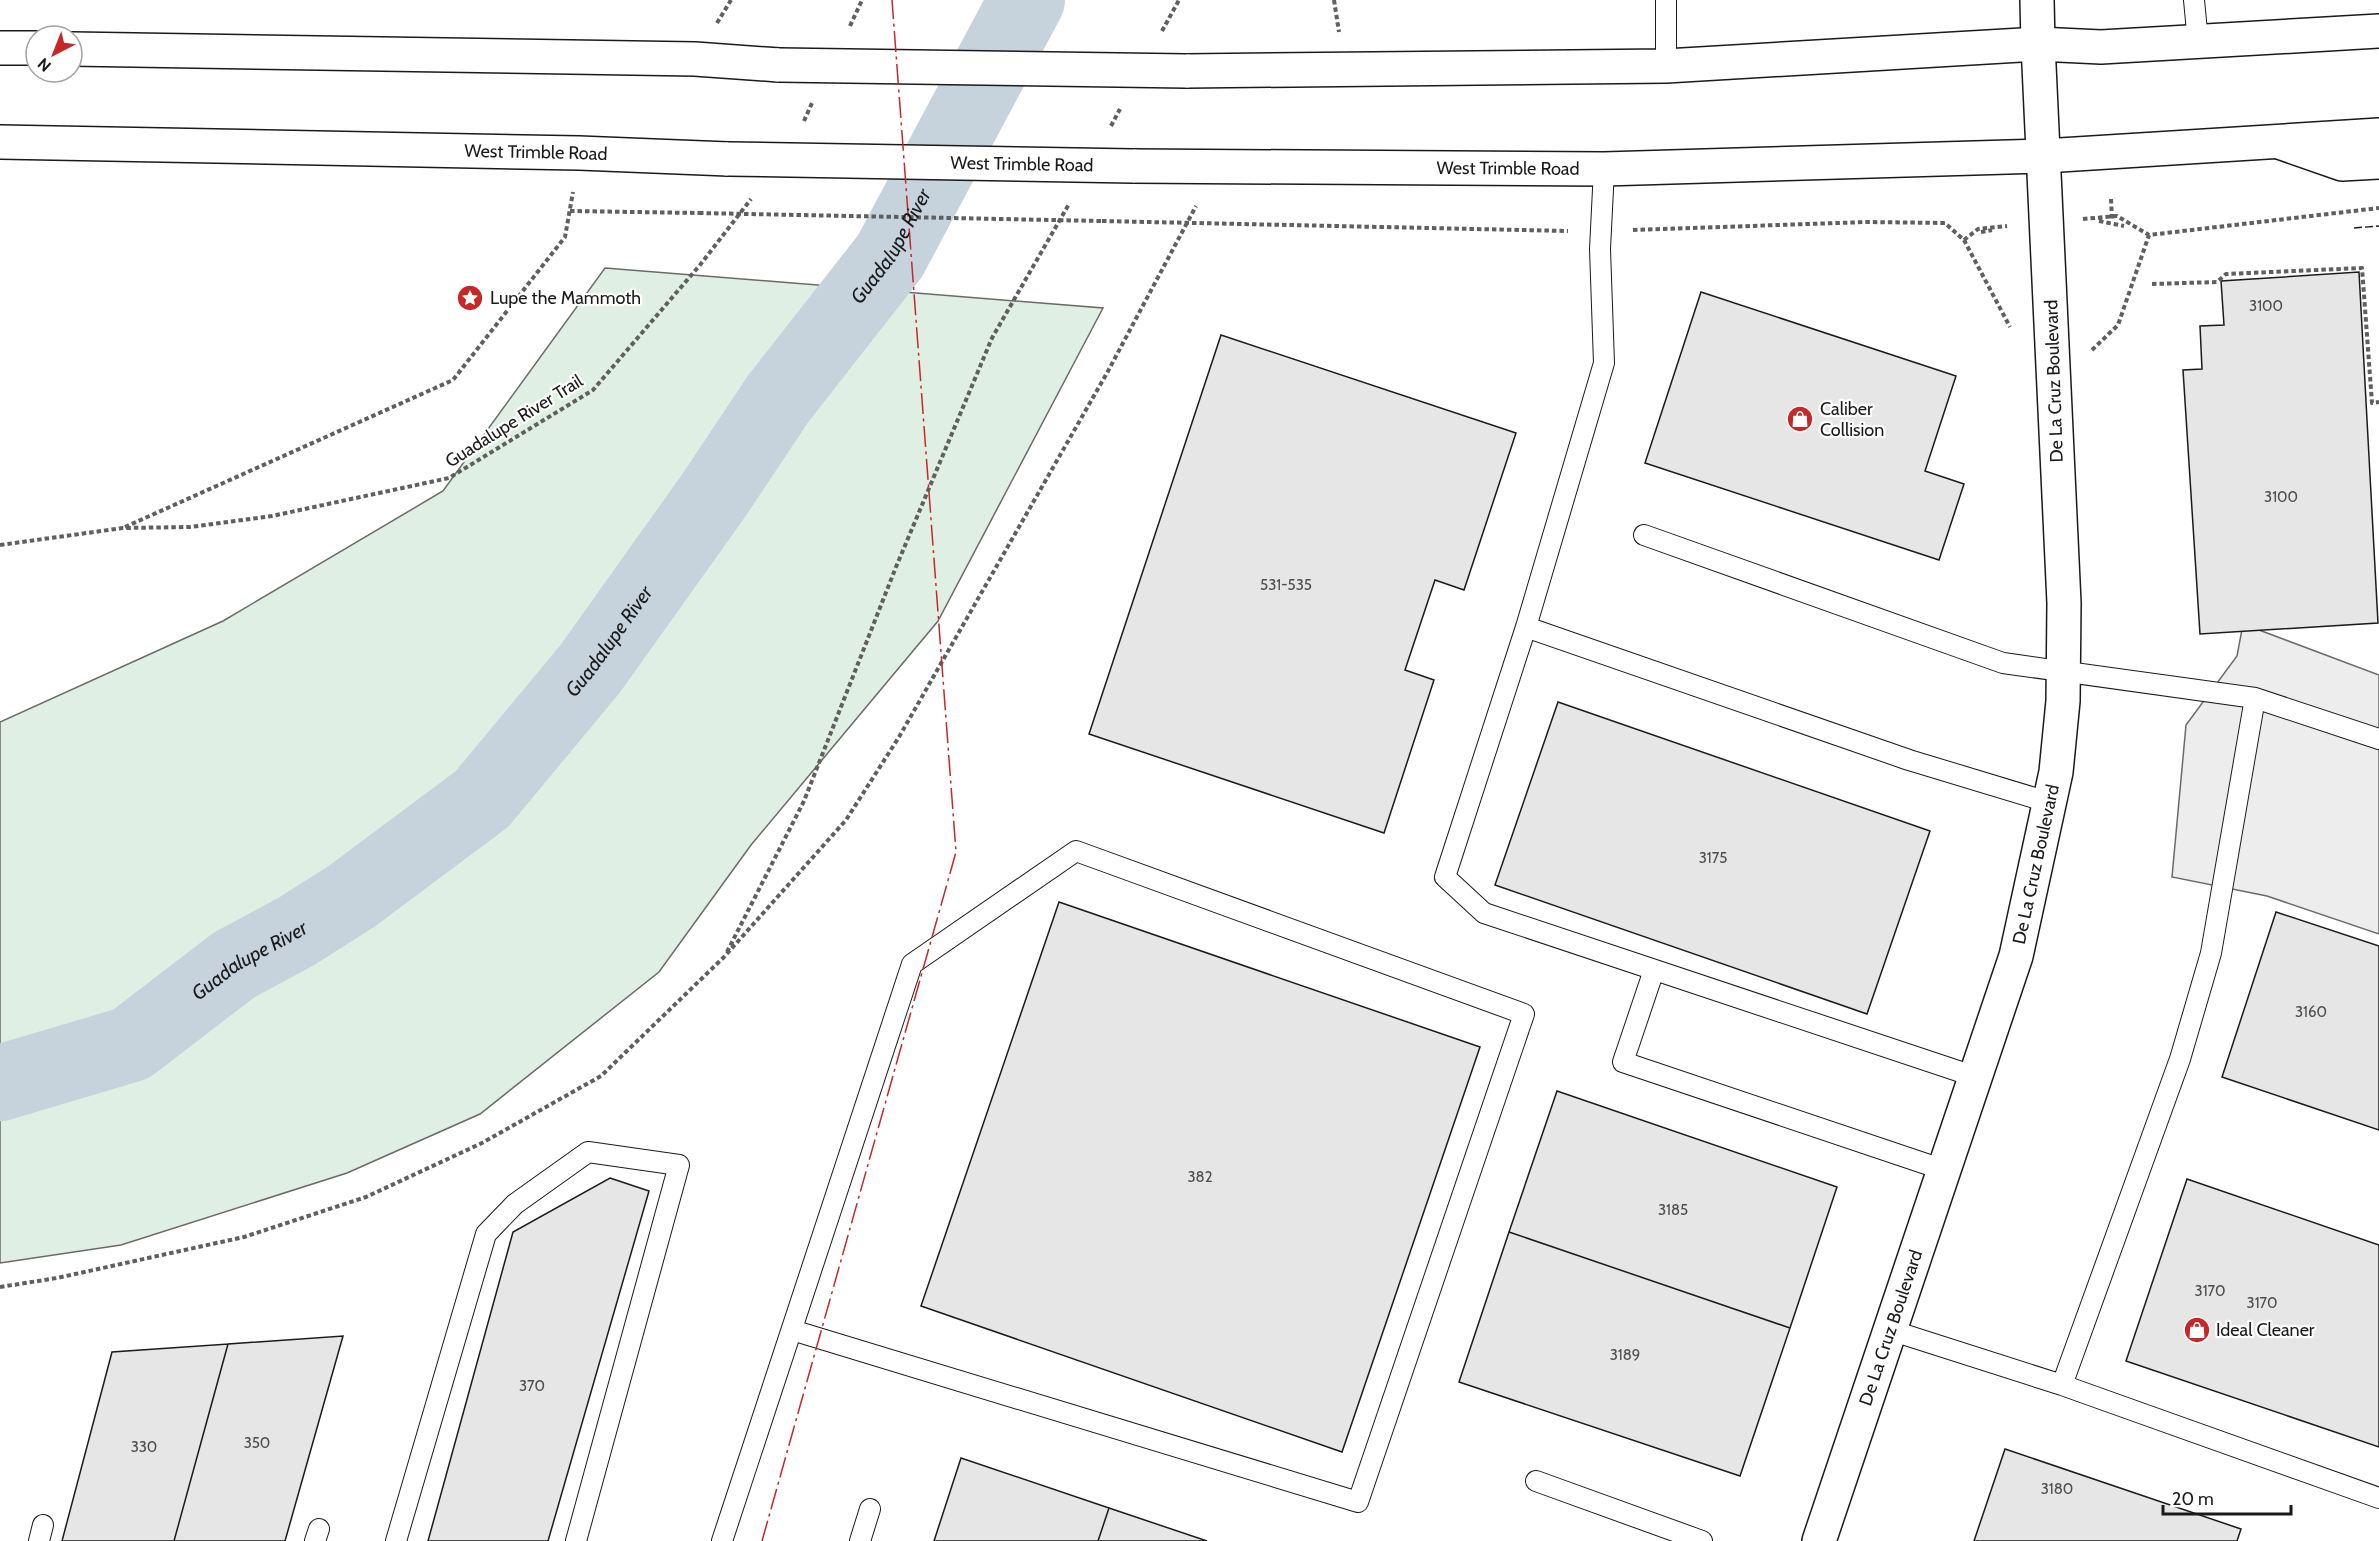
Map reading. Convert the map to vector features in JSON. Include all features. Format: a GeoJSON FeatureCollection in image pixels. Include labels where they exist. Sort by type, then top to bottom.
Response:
{"type":"FeatureCollection","features":[{"type":"Feature","properties":{"kind":"main road","name":"De La Cruz Boulevard"},"geometry":{"type":"LineString","coordinates":[[1819,1541],[2016,956],[2056,772],[2063,673],[2064,603],[2037,0]]}},
{"type":"Feature","properties":{"kind":"main road"},"geometry":{"type":"LineString","coordinates":[[84,49],[695,59],[779,65],[1186,71],[1666,66],[2038,44],[2101,47],[2379,31]]}},
{"type":"Feature","properties":{"kind":"main road"},"geometry":{"type":"LineString","coordinates":[[0,48],[24,48]]}},
{"type":"Feature","properties":{"kind":"main road"},"geometry":{"type":"LineString","coordinates":[[2044,156],[2108,150],[2379,135]]}},
{"type":"Feature","properties":{"kind":"main road","name":"West Trimble Road"},"geometry":{"type":"LineString","coordinates":[[0,142],[1133,166],[1604,168],[2044,156]]}},
{"type":"Feature","properties":{"kind":"main road"},"geometry":{"type":"LineString","coordinates":[[2279,142],[2342,164],[2379,162]]}},
{"type":"Feature","properties":{"kind":"lane"},"geometry":{"type":"LineString","coordinates":[[1666,0],[1666,66]]}},
{"type":"Feature","properties":{"kind":"lane"},"geometry":{"type":"LineString","coordinates":[[2194,0],[2198,42]]}},
{"type":"Feature","properties":{"kind":"lane"},"geometry":{"type":"LineString","coordinates":[[1604,168],[1600,249],[1604,363],[1526,627],[1445,878],[1484,913],[1976,1077]]}},
{"type":"Feature","properties":{"kind":"lane"},"geometry":{"type":"LineString","coordinates":[[1644,535],[2003,663],[2255,698],[2379,739]]}},
{"type":"Feature","properties":{"kind":"lane"},"geometry":{"type":"LineString","coordinates":[[1526,627],[1909,760],[2051,803]]}},
{"type":"Feature","properties":{"kind":"lane"},"geometry":{"type":"LineString","coordinates":[[2062,1385],[2180,1059],[2211,953],[2255,698]]}},
{"type":"Feature","properties":{"kind":"lane"},"geometry":{"type":"LineString","coordinates":[[722,1541],[912,964],[1076,851],[1524,1014],[1358,1502],[792,1330]]}},
{"type":"Feature","properties":{"kind":"lane"},"geometry":{"type":"LineString","coordinates":[[1654,970],[1623,1062],[1944,1170]]}},
{"type":"Feature","properties":{"kind":"lane"},"geometry":{"type":"LineString","coordinates":[[396,1541],[486,1234],[515,1204],[588,1152],[679,1165],[576,1541]]}},
{"type":"Feature","properties":{"kind":"lane"},"geometry":{"type":"LineString","coordinates":[[1890,1330],[2062,1385],[2379,1498]]}},
{"type":"Feature","properties":{"kind":"lane"},"geometry":{"type":"LineString","coordinates":[[1536,1481],[1702,1541]]}},
{"type":"Feature","properties":{"kind":"lane"},"geometry":{"type":"LineString","coordinates":[[860,1541],[870,1509]]}},
{"type":"Feature","properties":{"kind":"path"},"geometry":{"type":"LineString","coordinates":[[848,30],[862,0]]}},
{"type":"Feature","properties":{"kind":"path"},"geometry":{"type":"LineString","coordinates":[[1162,32],[1179,0]]}},
{"type":"Feature","properties":{"kind":"path"},"geometry":{"type":"LineString","coordinates":[[803,122],[813,102]]}},
{"type":"Feature","properties":{"kind":"path"},"geometry":{"type":"LineString","coordinates":[[1111,127],[1122,106]]}},
{"type":"Feature","properties":{"kind":"path","name":"Guadalupe River Trail"},"geometry":{"type":"LineString","coordinates":[[123,528],[453,380],[565,237],[579,153]]}},
{"type":"Feature","properties":{"kind":"path"},"geometry":{"type":"LineString","coordinates":[[0,1287],[57,1278],[244,1237],[366,1197],[482,1143],[601,1076],[724,957],[852,811],[899,737],[1107,373],[1216,166]]}},
{"type":"Feature","properties":{"kind":"path","name":"Guadalupe River Trail"},"geometry":{"type":"LineString","coordinates":[[0,544],[123,528],[189,527],[272,516],[449,478],[593,390],[700,265],[753,196]]}},
{"type":"Feature","properties":{"kind":"path"},"geometry":{"type":"LineString","coordinates":[[2111,199],[2112,222]]}},
{"type":"Feature","properties":{"kind":"path"},"geometry":{"type":"LineString","coordinates":[[724,957],[804,801],[896,567],[992,338],[1071,201]]}},
{"type":"Feature","properties":{"kind":"path"},"geometry":{"type":"LineString","coordinates":[[2055,386],[2118,325],[2150,235],[2379,208]]}},
{"type":"Feature","properties":{"kind":"path"},"geometry":{"type":"LineString","coordinates":[[570,211],[1568,231]]}},
{"type":"Feature","properties":{"kind":"path"},"geometry":{"type":"LineString","coordinates":[[2099,221],[2124,226]]}},
{"type":"Feature","properties":{"kind":"path"},"geometry":{"type":"LineString","coordinates":[[1639,230],[1866,222],[1945,223],[1964,240]]}},
{"type":"Feature","properties":{"kind":"path"},"geometry":{"type":"LineString","coordinates":[[1982,232],[1992,230]]}},
{"type":"Feature","properties":{"kind":"path"},"geometry":{"type":"LineString","coordinates":[[2152,284],[2217,282],[2226,274],[2362,268],[2372,403],[2379,402]]}},
{"type":"Feature","properties":{"kind":"green space"},"geometry":{"type":"Polygon","coordinates":[[[605,268],[1103,308],[938,621],[751,845],[659,972],[480,1114],[347,1173],[121,1245],[0,1263],[0,722],[223,621],[443,491],[605,268]]]}},
{"type":"Feature","properties":{"kind":"shaded area"},"geometry":{"type":"Polygon","coordinates":[[[2243,624],[2379,675],[2379,934],[2267,896],[2172,877],[2186,725],[2237,656],[2243,624]]]}},
{"type":"Feature","properties":{"kind":"building"},"geometry":{"type":"Polygon","coordinates":[[[2359,272],[2378,623],[2200,634],[2183,370],[2202,369],[2200,326],[2224,325],[2221,281],[2359,272]]]}},
{"type":"Feature","properties":{"kind":"building","name":"Caliber Collision"},"geometry":{"type":"Polygon","coordinates":[[[1701,292],[1956,376],[1925,471],[1964,484],[1939,560],[1645,463],[1701,292]]]}},
{"type":"Feature","properties":{"kind":"building"},"geometry":{"type":"Polygon","coordinates":[[[1221,335],[1516,433],[1464,590],[1435,580],[1405,670],[1434,680],[1384,833],[1089,734],[1221,335]]]}},
{"type":"Feature","properties":{"kind":"building"},"geometry":{"type":"Polygon","coordinates":[[[1558,702],[1930,831],[1867,1014],[1495,885],[1558,702]]]}},
{"type":"Feature","properties":{"kind":"building"},"geometry":{"type":"Polygon","coordinates":[[[1059,902],[1480,1047],[1342,1452],[921,1306],[1059,902]]]}},
{"type":"Feature","properties":{"kind":"building"},"geometry":{"type":"Polygon","coordinates":[[[2276,912],[2379,946],[2379,1130],[2222,1077],[2276,912]]]}},
{"type":"Feature","properties":{"kind":"building"},"geometry":{"type":"Polygon","coordinates":[[[1557,1091],[1837,1187],[1790,1328],[1509,1232],[1557,1091]]]}},
{"type":"Feature","properties":{"kind":"building"},"geometry":{"type":"Polygon","coordinates":[[[610,1178],[649,1191],[548,1541],[428,1541],[513,1232],[610,1178]]]}},
{"type":"Feature","properties":{"kind":"building"},"geometry":{"type":"Polygon","coordinates":[[[2187,1179],[2379,1245],[2379,1447],[2126,1361],[2187,1179]]]}},
{"type":"Feature","properties":{"kind":"building"},"geometry":{"type":"Polygon","coordinates":[[[1509,1232],[1790,1328],[1740,1476],[1459,1382],[1509,1232]]]}},
{"type":"Feature","properties":{"kind":"building"},"geometry":{"type":"Polygon","coordinates":[[[343,1336],[285,1541],[174,1541],[228,1344],[343,1336]]]}},
{"type":"Feature","properties":{"kind":"building"},"geometry":{"type":"Polygon","coordinates":[[[228,1344],[174,1541],[62,1541],[112,1352],[228,1344]]]}},
{"type":"Feature","properties":{"kind":"building"},"geometry":{"type":"Polygon","coordinates":[[[2005,1449],[2241,1529],[2237,1541],[1974,1541],[2005,1449]]]}},
{"type":"Feature","properties":{"kind":"building"},"geometry":{"type":"Polygon","coordinates":[[[961,1458],[1109,1508],[1098,1541],[934,1541],[961,1458]]]}},
{"type":"Feature","properties":{"kind":"building"},"geometry":{"type":"Polygon","coordinates":[[[1109,1508],[1207,1541],[1098,1541],[1109,1508]]]}},
{"type":"Feature","properties":{"kind":"waterway","name":"Guadalupe River"},"geometry":{"type":"LineString","coordinates":[[0,1083],[131,1044],[234,965],[297,931],[352,896],[482,799],[590,669],[712,498],[778,399],[890,256],[1027,0]]}},
{"type":"Feature","properties":{"kind":"fence"},"geometry":{"type":"LineString","coordinates":[[2354,228],[2379,226]]}},
{"type":"Feature","properties":{"kind":"power"},"geometry":{"type":"LineString","coordinates":[[762,1541],[956,852],[892,0]]}},
{"type":"Feature","properties":{"kind":"place","name":"Lupe the Mammoth"},"geometry":{"type":"Point","coordinates":[470,298]}},
{"type":"Feature","properties":{"kind":"place","name":"Caliber Collision"},"geometry":{"type":"Point","coordinates":[1800,419]}},
{"type":"Feature","properties":{"kind":"place","name":"Ideal Cleaner"},"geometry":{"type":"Point","coordinates":[2197,1330]}}]}
